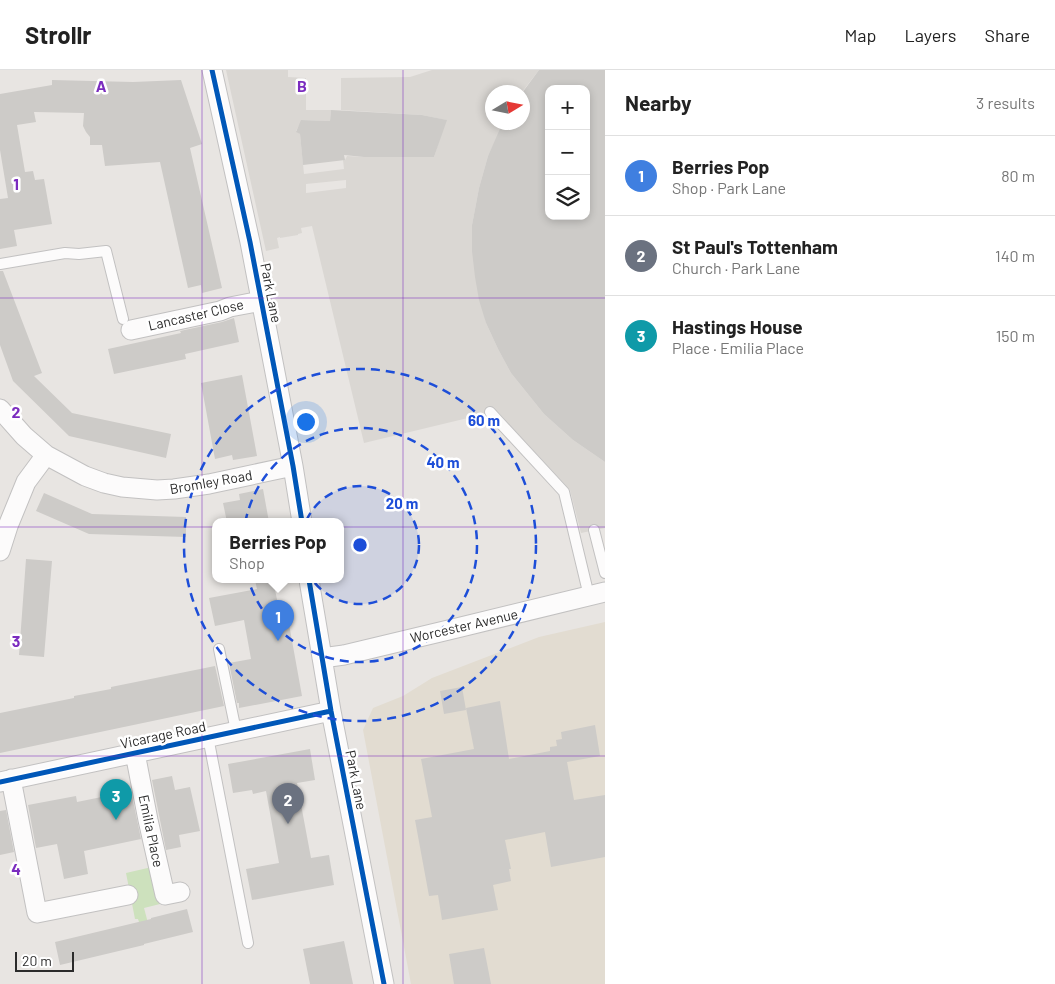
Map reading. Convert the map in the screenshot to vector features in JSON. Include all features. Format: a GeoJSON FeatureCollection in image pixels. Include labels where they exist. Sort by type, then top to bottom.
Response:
{"type":"FeatureCollection","features":[{"type":"Feature","properties":{"kind":"street","name":"Park Lane"},"geometry":{"type":"LineString","coordinates":[[212,70],[250,242],[301,518]]}},
{"type":"Feature","properties":{"kind":"street","name":"Lancaster Close"},"geometry":{"type":"LineString","coordinates":[[127,324],[220,311],[230,307],[261,301]]}},
{"type":"Feature","properties":{"kind":"street","name":"Bromley Road"},"geometry":{"type":"LineString","coordinates":[[0,409],[24,436],[46,456],[86,476],[122,487],[157,490],[174,489],[209,484],[293,466]]}},
{"type":"Feature","properties":{"kind":"street"},"geometry":{"type":"LineString","coordinates":[[0,551],[26,482],[46,456]]}},
{"type":"Feature","properties":{"kind":"street","name":"Park Lane"},"geometry":{"type":"LineString","coordinates":[[310,583],[331,711],[384,984]]}},
{"type":"Feature","properties":{"kind":"street","name":"Worcester Avenue"},"geometry":{"type":"LineString","coordinates":[[322,658],[597,594]]}},
{"type":"Feature","properties":{"kind":"street","name":"Vicarage Road"},"geometry":{"type":"LineString","coordinates":[[5,780],[331,711]]}},
{"type":"Feature","properties":{"kind":"street","name":"Emilia Place"},"geometry":{"type":"LineString","coordinates":[[136,752],[148,820],[165,895],[180,892]]}},
{"type":"Feature","properties":{"kind":"street"},"geometry":{"type":"LineString","coordinates":[[5,780],[37,913],[128,895]]}},
{"type":"Feature","properties":{"kind":"lane"},"geometry":{"type":"LineString","coordinates":[[0,264],[65,253],[79,254],[106,251],[127,324]]}},
{"type":"Feature","properties":{"kind":"lane"},"geometry":{"type":"LineString","coordinates":[[490,412],[564,492],[597,594]]}},
{"type":"Feature","properties":{"kind":"lane"},"geometry":{"type":"LineString","coordinates":[[594,530],[605,573]]}},
{"type":"Feature","properties":{"kind":"lane"},"geometry":{"type":"LineString","coordinates":[[219,648],[236,731]]}},
{"type":"Feature","properties":{"kind":"lane"},"geometry":{"type":"LineString","coordinates":[[208,737],[248,944]]}},
{"type":"Feature","properties":{"kind":"shaded area"},"geometry":{"type":"Polygon","coordinates":[[[226,70],[288,70],[288,77],[306,78],[306,110],[331,110],[330,121],[302,120],[296,131],[300,134],[304,174],[344,169],[343,160],[347,156],[434,157],[446,120],[422,115],[341,110],[341,78],[410,77],[432,70],[539,70],[527,85],[485,85],[485,130],[501,130],[488,156],[479,188],[472,225],[486,323],[511,373],[544,414],[573,440],[605,462],[605,528],[581,533],[570,490],[497,411],[364,443],[312,226],[301,228],[302,233],[298,235],[277,238],[279,248],[266,251],[226,70]],[[346,180],[306,184],[306,193],[346,188],[346,180]]]}},
{"type":"Feature","properties":{"kind":"shaded area"},"geometry":{"type":"Polygon","coordinates":[[[605,622],[605,984],[411,984],[363,730],[373,708],[403,696],[432,678],[539,637],[605,622]]]}},
{"type":"Feature","properties":{"kind":"green space"},"geometry":{"type":"Polygon","coordinates":[[[152,867],[160,904],[144,908],[148,923],[140,925],[138,919],[135,919],[126,873],[152,867]]]}},
{"type":"Feature","properties":{"kind":"building"},"geometry":{"type":"Polygon","coordinates":[[[539,70],[605,70],[605,462],[573,440],[544,414],[511,373],[486,323],[475,277],[472,225],[479,188],[488,156],[499,130],[530,130],[530,85],[528,85],[539,70]]]}},
{"type":"Feature","properties":{"kind":"building"},"geometry":{"type":"Polygon","coordinates":[[[52,80],[133,82],[181,80],[202,144],[190,148],[222,288],[202,293],[201,285],[188,288],[160,162],[105,166],[102,145],[90,145],[90,137],[83,126],[84,113],[34,112],[36,122],[17,125],[25,172],[33,171],[35,180],[44,179],[52,224],[14,230],[17,246],[0,249],[0,199],[8,198],[0,150],[0,94],[52,85],[52,80]]]}},
{"type":"Feature","properties":{"kind":"building"},"geometry":{"type":"Polygon","coordinates":[[[331,110],[422,115],[447,120],[434,157],[364,157],[344,155],[345,160],[303,165],[300,134],[296,132],[301,120],[330,121],[331,110]]]}},
{"type":"Feature","properties":{"kind":"building"},"geometry":{"type":"Polygon","coordinates":[[[0,271],[3,271],[42,373],[34,376],[72,413],[171,434],[166,458],[69,436],[13,381],[0,345],[0,271]]]}},
{"type":"Feature","properties":{"kind":"building"},"geometry":{"type":"Polygon","coordinates":[[[234,318],[239,342],[185,354],[186,359],[114,374],[108,349],[181,333],[180,331],[234,318]]]}},
{"type":"Feature","properties":{"kind":"building"},"geometry":{"type":"Polygon","coordinates":[[[242,375],[257,456],[233,460],[232,455],[215,459],[201,383],[242,375]]]}},
{"type":"Feature","properties":{"kind":"building"},"geometry":{"type":"Polygon","coordinates":[[[263,489],[268,518],[226,518],[223,503],[240,500],[239,494],[263,489]]]}},
{"type":"Feature","properties":{"kind":"building"},"geometry":{"type":"Polygon","coordinates":[[[44,493],[92,514],[186,517],[186,537],[89,534],[36,511],[44,493]]]}},
{"type":"Feature","properties":{"kind":"building"},"geometry":{"type":"Polygon","coordinates":[[[26,559],[52,561],[44,657],[19,655],[26,559]]]}},
{"type":"Feature","properties":{"kind":"building"},"geometry":{"type":"Polygon","coordinates":[[[256,583],[274,583],[280,614],[287,613],[302,696],[239,708],[229,663],[251,659],[244,620],[215,626],[209,598],[257,589],[256,583]]]}},
{"type":"Feature","properties":{"kind":"building"},"geometry":{"type":"Polygon","coordinates":[[[215,666],[224,706],[0,753],[0,713],[74,698],[74,696],[111,689],[111,687],[215,666]]]}},
{"type":"Feature","properties":{"kind":"building"},"geometry":{"type":"Polygon","coordinates":[[[462,687],[466,710],[444,714],[440,691],[462,687]]]}},
{"type":"Feature","properties":{"kind":"building"},"geometry":{"type":"Polygon","coordinates":[[[500,701],[509,759],[550,751],[550,747],[557,746],[556,740],[562,739],[561,732],[595,725],[600,756],[567,762],[574,800],[605,795],[605,857],[551,867],[545,832],[505,840],[511,869],[509,869],[511,881],[493,885],[498,910],[442,920],[438,895],[429,896],[415,820],[432,817],[421,759],[474,749],[466,708],[500,701]]]}},
{"type":"Feature","properties":{"kind":"building"},"geometry":{"type":"Polygon","coordinates":[[[310,749],[315,780],[297,783],[311,858],[329,855],[334,885],[252,900],[246,869],[279,863],[266,791],[253,794],[252,790],[233,793],[228,764],[310,749]]]}},
{"type":"Feature","properties":{"kind":"building"},"geometry":{"type":"Polygon","coordinates":[[[172,776],[175,790],[190,787],[200,831],[179,835],[181,847],[166,850],[152,780],[172,776]]]}},
{"type":"Feature","properties":{"kind":"building"},"geometry":{"type":"Polygon","coordinates":[[[131,791],[141,839],[84,851],[88,874],[64,879],[57,844],[36,848],[28,805],[76,796],[77,802],[131,791]]]}},
{"type":"Feature","properties":{"kind":"building"},"geometry":{"type":"Polygon","coordinates":[[[6,810],[14,852],[0,855],[0,811],[6,810]]]}},
{"type":"Feature","properties":{"kind":"building"},"geometry":{"type":"Polygon","coordinates":[[[187,909],[193,932],[60,965],[55,942],[187,909]]]}},
{"type":"Feature","properties":{"kind":"building"},"geometry":{"type":"Polygon","coordinates":[[[344,941],[353,984],[310,984],[303,949],[344,941]]]}},
{"type":"Feature","properties":{"kind":"building"},"geometry":{"type":"Polygon","coordinates":[[[484,948],[491,984],[454,984],[449,954],[484,948]]]}},
{"type":"Feature","properties":{"kind":"cycle path"},"geometry":{"type":"LineString","coordinates":[[212,70],[250,242],[301,518]]}},
{"type":"Feature","properties":{"kind":"cycle path"},"geometry":{"type":"LineString","coordinates":[[310,583],[331,711],[384,984]]}},
{"type":"Feature","properties":{"kind":"cycle path"},"geometry":{"type":"LineString","coordinates":[[0,782],[331,711]]}},
{"type":"Feature","properties":{"kind":"place","name":"Berries Pop"},"geometry":{"type":"Point","coordinates":[278,641]}},
{"type":"Feature","properties":{"kind":"place","name":"Hastings House"},"geometry":{"type":"Point","coordinates":[116,820]}},
{"type":"Feature","properties":{"kind":"place","name":"St Paul's Tottenham"},"geometry":{"type":"Point","coordinates":[288,824]}}]}
